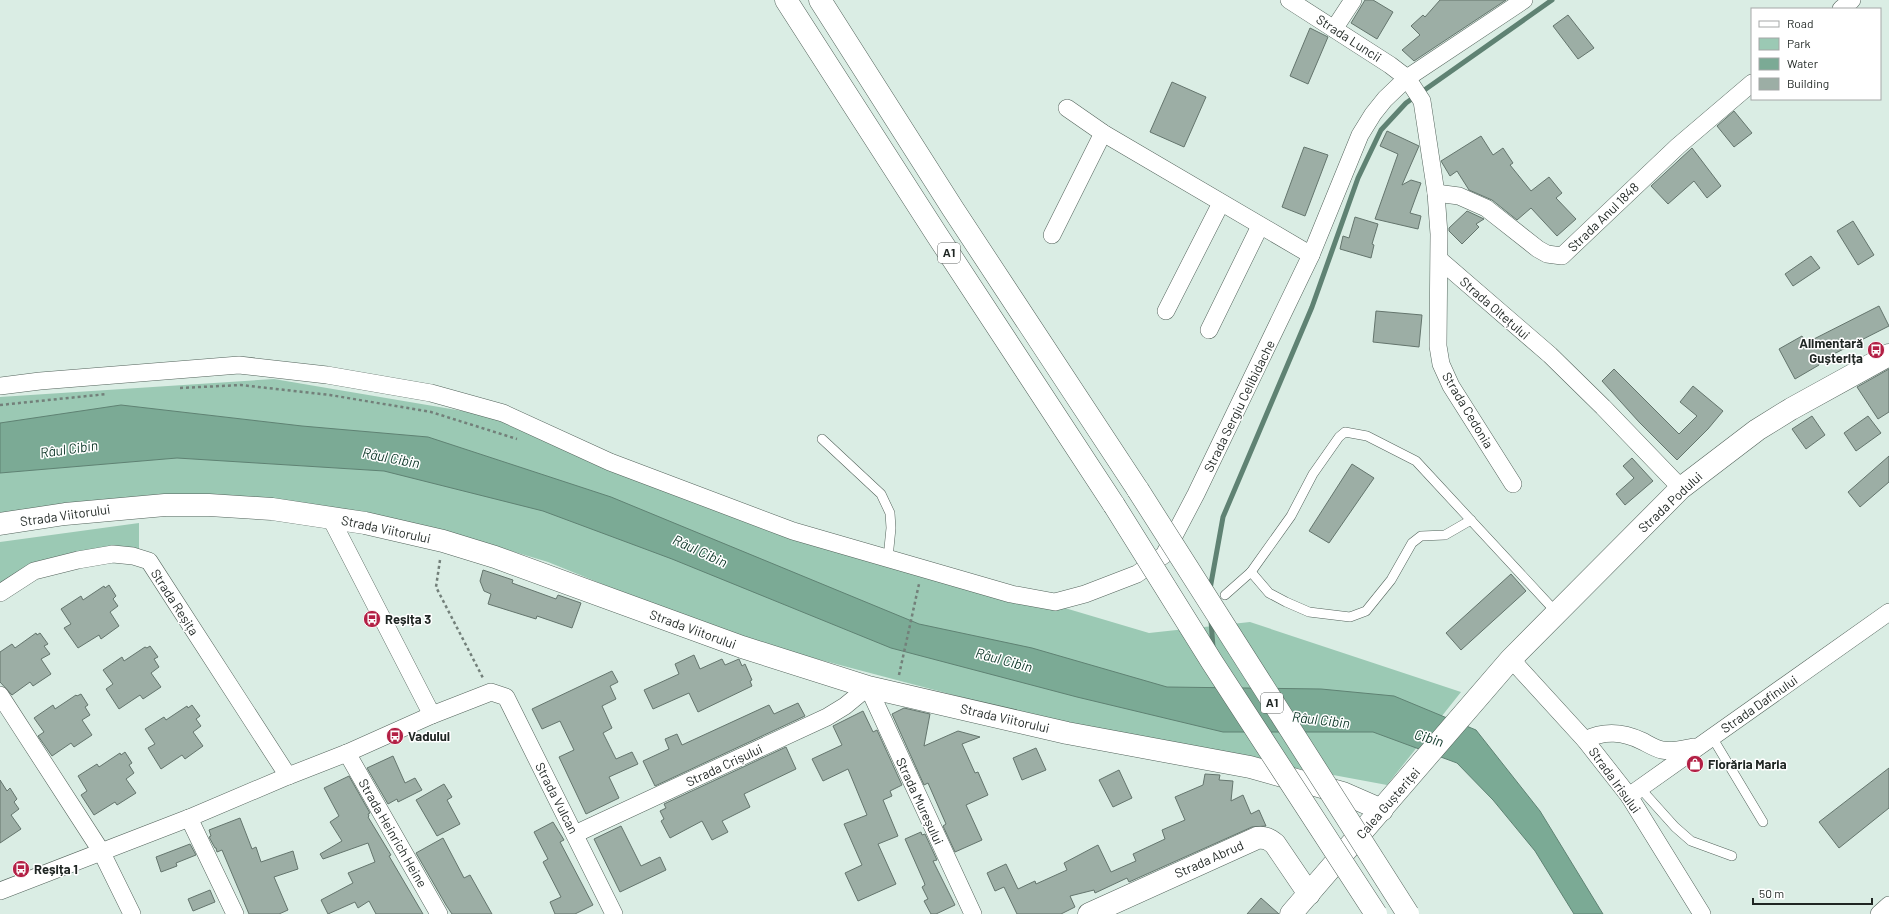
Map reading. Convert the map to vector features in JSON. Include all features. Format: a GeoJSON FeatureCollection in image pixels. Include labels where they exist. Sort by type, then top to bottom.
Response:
{"type":"FeatureCollection","features":[{"type":"Feature","properties":{"kind":"main road","name":"A1"},"geometry":{"type":"LineString","coordinates":[[786,0],[932,228],[1114,504],[1212,662],[1376,914]]}},
{"type":"Feature","properties":{"kind":"main road","name":"A1"},"geometry":{"type":"LineString","coordinates":[[820,0],[953,209],[1138,490],[1408,914]]}},
{"type":"Feature","properties":{"kind":"main road","name":"Strada Podului"},"geometry":{"type":"LineString","coordinates":[[1484,691],[1511,659],[1556,612],[1681,488],[1729,450],[1768,423],[1843,379],[1889,355]]}},
{"type":"Feature","properties":{"kind":"main road","name":"Strada Viitorului"},"geometry":{"type":"LineString","coordinates":[[0,524],[65,514],[165,505],[209,505],[264,508],[365,523],[443,541],[542,573],[742,647],[868,687],[1067,733],[1250,767],[1343,793],[1388,802]]}},
{"type":"Feature","properties":{"kind":"main road","name":"Calea Gușteriței"},"geometry":{"type":"LineString","coordinates":[[1291,914],[1484,691]]}},
{"type":"Feature","properties":{"kind":"main road","name":"Strada Abrud"},"geometry":{"type":"LineString","coordinates":[[1089,914],[1257,838],[1270,839],[1275,844],[1309,894]]}},
{"type":"Feature","properties":{"kind":"street","name":"Strada Luncii"},"geometry":{"type":"LineString","coordinates":[[1289,0],[1390,65],[1410,82]]}},
{"type":"Feature","properties":{"kind":"street"},"geometry":{"type":"LineString","coordinates":[[1334,29],[1353,0]]}},
{"type":"Feature","properties":{"kind":"street","name":"Strada Sergiu Celibidache"},"geometry":{"type":"LineString","coordinates":[[888,558],[1011,594],[1054,602],[1085,594],[1137,574],[1164,555],[1196,494],[1311,255],[1360,136],[1373,114],[1385,99],[1524,0]]}},
{"type":"Feature","properties":{"kind":"street"},"geometry":{"type":"LineString","coordinates":[[1842,8],[1852,0]]}},
{"type":"Feature","properties":{"kind":"street"},"geometry":{"type":"LineString","coordinates":[[1410,82],[1422,101],[1424,108],[1436,193],[1440,260]]}},
{"type":"Feature","properties":{"kind":"street","name":"Strada Anul 1848"},"geometry":{"type":"LineString","coordinates":[[1436,193],[1458,196],[1486,208],[1538,249],[1547,254],[1562,256],[1678,146],[1751,85]]}},
{"type":"Feature","properties":{"kind":"street"},"geometry":{"type":"LineString","coordinates":[[1067,108],[1103,132],[1311,255]]}},
{"type":"Feature","properties":{"kind":"street"},"geometry":{"type":"LineString","coordinates":[[1052,236],[1103,132]]}},
{"type":"Feature","properties":{"kind":"street"},"geometry":{"type":"LineString","coordinates":[[1166,312],[1221,203]]}},
{"type":"Feature","properties":{"kind":"street"},"geometry":{"type":"LineString","coordinates":[[1208,330],[1260,226]]}},
{"type":"Feature","properties":{"kind":"street","name":"Strada Cedonia"},"geometry":{"type":"LineString","coordinates":[[1440,260],[1437,325],[1441,364],[1451,386],[1513,484]]}},
{"type":"Feature","properties":{"kind":"street","name":"Strada Oltețului"},"geometry":{"type":"LineString","coordinates":[[1440,260],[1550,356],[1603,407],[1681,488]]}},
{"type":"Feature","properties":{"kind":"street"},"geometry":{"type":"LineString","coordinates":[[0,386],[40,381],[239,365],[327,375],[431,393],[503,413],[610,462],[793,530],[888,558]]}},
{"type":"Feature","properties":{"kind":"street"},"geometry":{"type":"LineString","coordinates":[[330,517],[432,715]]}},
{"type":"Feature","properties":{"kind":"street","name":"Strada Reșița"},"geometry":{"type":"LineString","coordinates":[[0,593],[34,571],[78,560],[113,554],[133,556],[149,561],[288,776]]}},
{"type":"Feature","properties":{"kind":"street","name":"Strada Dafinului"},"geometry":{"type":"LineString","coordinates":[[1634,792],[1889,612]]}},
{"type":"Feature","properties":{"kind":"street","name":"Strada Irisului"},"geometry":{"type":"LineString","coordinates":[[1511,659],[1634,792],[1702,914]]}},
{"type":"Feature","properties":{"kind":"street","name":"Strada Crișului"},"geometry":{"type":"LineString","coordinates":[[576,834],[827,717],[845,706],[868,687]]}},
{"type":"Feature","properties":{"kind":"street","name":"Strada Mureșului"},"geometry":{"type":"LineString","coordinates":[[868,687],[973,914]]}},
{"type":"Feature","properties":{"kind":"street"},"geometry":{"type":"LineString","coordinates":[[0,891],[189,818],[347,753],[432,715],[491,692]]}},
{"type":"Feature","properties":{"kind":"street","name":"Strada Vulcan"},"geometry":{"type":"LineString","coordinates":[[491,692],[506,697],[576,834],[614,914]]}},
{"type":"Feature","properties":{"kind":"street"},"geometry":{"type":"LineString","coordinates":[[0,695],[100,852],[132,914]]}},
{"type":"Feature","properties":{"kind":"street"},"geometry":{"type":"LineString","coordinates":[[1585,740],[1596,734],[1617,732],[1662,750],[1678,751],[1706,741]]}},
{"type":"Feature","properties":{"kind":"street","name":"Strada Heinrich Heine"},"geometry":{"type":"LineString","coordinates":[[347,753],[439,914]]}},
{"type":"Feature","properties":{"kind":"street"},"geometry":{"type":"LineString","coordinates":[[189,818],[235,914]]}},
{"type":"Feature","properties":{"kind":"street"},"geometry":{"type":"LineString","coordinates":[[1879,914],[1889,906]]}},
{"type":"Feature","properties":{"kind":"lane"},"geometry":{"type":"LineString","coordinates":[[1225,595],[1251,572],[1290,516],[1313,474],[1345,432],[1366,436],[1416,461],[1556,612]]}},
{"type":"Feature","properties":{"kind":"lane"},"geometry":{"type":"LineString","coordinates":[[822,439],[881,494],[890,513],[891,528],[888,558]]}},
{"type":"Feature","properties":{"kind":"lane"},"geometry":{"type":"LineString","coordinates":[[1251,572],[1269,594],[1286,602],[1309,612],[1350,617],[1366,611],[1391,580],[1412,543],[1421,536],[1445,535],[1471,520]]}},
{"type":"Feature","properties":{"kind":"lane"},"geometry":{"type":"LineString","coordinates":[[1706,741],[1763,822]]}},
{"type":"Feature","properties":{"kind":"lane"},"geometry":{"type":"LineString","coordinates":[[1634,792],[1691,841],[1732,856]]}},
{"type":"Feature","properties":{"kind":"path"},"geometry":{"type":"LineString","coordinates":[[179,388],[241,385],[330,395],[431,412],[518,439]]}},
{"type":"Feature","properties":{"kind":"path"},"geometry":{"type":"LineString","coordinates":[[0,405],[109,394]]}},
{"type":"Feature","properties":{"kind":"path"},"geometry":{"type":"LineString","coordinates":[[443,541],[436,587],[491,692]]}},
{"type":"Feature","properties":{"kind":"path"},"geometry":{"type":"LineString","coordinates":[[912,581],[926,585]]}},
{"type":"Feature","properties":{"kind":"path"},"geometry":{"type":"LineString","coordinates":[[898,677],[919,583]]}},
{"type":"Feature","properties":{"kind":"green space"},"geometry":{"type":"Polygon","coordinates":[[[274,379],[504,418],[868,555],[914,563],[1149,633],[1250,622],[1461,692],[1387,785],[1071,726],[730,636],[548,562],[449,532],[337,509],[171,494],[59,507],[0,516],[0,397],[274,379]]]}},
{"type":"Feature","properties":{"kind":"green space"},"geometry":{"type":"Polygon","coordinates":[[[139,523],[139,551],[0,584],[0,542],[139,523]]]}},
{"type":"Feature","properties":{"kind":"water"},"geometry":{"type":"Polygon","coordinates":[[[121,405],[302,426],[428,437],[611,497],[919,624],[1032,648],[1167,687],[1321,689],[1394,696],[1476,730],[1540,811],[1603,914],[1574,914],[1535,851],[1493,800],[1457,763],[1373,732],[1223,732],[1077,697],[891,648],[672,559],[543,511],[384,471],[177,458],[0,473],[0,423],[121,405]]]}},
{"type":"Feature","properties":{"kind":"building"},"geometry":{"type":"Polygon","coordinates":[[[1365,0],[1373,0],[1393,12],[1377,39],[1351,23],[1365,0]]]}},
{"type":"Feature","properties":{"kind":"building"},"geometry":{"type":"Polygon","coordinates":[[[1440,0],[1506,0],[1414,61],[1402,50],[1420,35],[1411,26],[1423,15],[1425,17],[1440,0]]]}},
{"type":"Feature","properties":{"kind":"building"},"geometry":{"type":"Polygon","coordinates":[[[1568,15],[1594,48],[1578,59],[1553,26],[1568,15]]]}},
{"type":"Feature","properties":{"kind":"building"},"geometry":{"type":"Polygon","coordinates":[[[1310,28],[1328,37],[1308,84],[1290,76],[1310,28]]]}},
{"type":"Feature","properties":{"kind":"building"},"geometry":{"type":"Polygon","coordinates":[[[1172,82],[1206,97],[1184,147],[1150,132],[1172,82]]]}},
{"type":"Feature","properties":{"kind":"building"},"geometry":{"type":"Polygon","coordinates":[[[1734,111],[1752,133],[1734,147],[1717,126],[1734,111]]]}},
{"type":"Feature","properties":{"kind":"building"},"geometry":{"type":"Polygon","coordinates":[[[1387,131],[1419,146],[1402,185],[1411,180],[1421,183],[1410,213],[1421,216],[1418,229],[1375,219],[1398,154],[1380,146],[1387,131]]]}},
{"type":"Feature","properties":{"kind":"building"},"geometry":{"type":"Polygon","coordinates":[[[1481,136],[1493,155],[1503,148],[1513,163],[1510,165],[1531,191],[1549,177],[1562,193],[1556,198],[1576,219],[1557,236],[1531,208],[1517,220],[1492,200],[1469,190],[1457,171],[1450,176],[1441,161],[1481,136]]]}},
{"type":"Feature","properties":{"kind":"building"},"geometry":{"type":"Polygon","coordinates":[[[1304,147],[1328,155],[1305,216],[1282,207],[1304,147]]]}},
{"type":"Feature","properties":{"kind":"building"},"geometry":{"type":"Polygon","coordinates":[[[1692,148],[1721,186],[1707,198],[1694,181],[1668,204],[1651,186],[1692,148]]]}},
{"type":"Feature","properties":{"kind":"building"},"geometry":{"type":"Polygon","coordinates":[[[1467,211],[1484,219],[1476,224],[1479,227],[1462,244],[1449,231],[1449,228],[1467,211]]]}},
{"type":"Feature","properties":{"kind":"building"},"geometry":{"type":"Polygon","coordinates":[[[1355,217],[1378,224],[1372,244],[1374,245],[1371,258],[1340,249],[1343,236],[1349,238],[1355,217]]]}},
{"type":"Feature","properties":{"kind":"building"},"geometry":{"type":"Polygon","coordinates":[[[1853,221],[1874,255],[1858,265],[1837,231],[1853,221]]]}},
{"type":"Feature","properties":{"kind":"building"},"geometry":{"type":"Polygon","coordinates":[[[1811,256],[1820,268],[1793,286],[1785,274],[1811,256]]]}},
{"type":"Feature","properties":{"kind":"building"},"geometry":{"type":"Polygon","coordinates":[[[1879,306],[1889,326],[1818,362],[1819,365],[1795,379],[1779,349],[1802,336],[1806,343],[1879,306]]]}},
{"type":"Feature","properties":{"kind":"building"},"geometry":{"type":"Polygon","coordinates":[[[1376,311],[1422,315],[1419,347],[1373,342],[1376,311]]]}},
{"type":"Feature","properties":{"kind":"building"},"geometry":{"type":"Polygon","coordinates":[[[1614,369],[1679,434],[1697,416],[1680,402],[1693,386],[1723,411],[1708,429],[1677,460],[1639,422],[1602,381],[1614,369]]]}},
{"type":"Feature","properties":{"kind":"building"},"geometry":{"type":"Polygon","coordinates":[[[1889,369],[1889,412],[1878,419],[1857,387],[1889,369]]]}},
{"type":"Feature","properties":{"kind":"building"},"geometry":{"type":"Polygon","coordinates":[[[1812,416],[1825,435],[1806,449],[1792,429],[1812,416]]]}},
{"type":"Feature","properties":{"kind":"building"},"geometry":{"type":"Polygon","coordinates":[[[1868,416],[1881,433],[1856,451],[1844,433],[1868,416]]]}},
{"type":"Feature","properties":{"kind":"building"},"geometry":{"type":"Polygon","coordinates":[[[1889,456],[1889,482],[1860,507],[1848,492],[1889,456]]]}},
{"type":"Feature","properties":{"kind":"building"},"geometry":{"type":"Polygon","coordinates":[[[1632,458],[1653,481],[1625,505],[1616,494],[1634,478],[1623,466],[1632,458]]]}},
{"type":"Feature","properties":{"kind":"building"},"geometry":{"type":"Polygon","coordinates":[[[1352,464],[1374,478],[1329,543],[1309,531],[1352,464]]]}},
{"type":"Feature","properties":{"kind":"building"},"geometry":{"type":"Polygon","coordinates":[[[483,570],[513,580],[512,583],[556,599],[558,595],[581,603],[572,628],[537,616],[536,619],[488,604],[491,594],[484,591],[480,581],[483,570]]]}},
{"type":"Feature","properties":{"kind":"building"},"geometry":{"type":"Polygon","coordinates":[[[1511,574],[1526,591],[1461,650],[1446,633],[1511,574]]]}},
{"type":"Feature","properties":{"kind":"building"},"geometry":{"type":"Polygon","coordinates":[[[109,585],[116,596],[113,599],[118,606],[110,612],[119,626],[101,639],[99,635],[78,648],[64,628],[71,624],[61,609],[81,596],[83,600],[104,586],[105,588],[109,585]]]}},
{"type":"Feature","properties":{"kind":"building"},"geometry":{"type":"Polygon","coordinates":[[[36,633],[37,635],[40,633],[48,644],[44,646],[50,654],[41,659],[51,674],[33,686],[30,682],[12,695],[0,682],[0,652],[12,644],[15,648],[36,633]]]}},
{"type":"Feature","properties":{"kind":"building"},"geometry":{"type":"Polygon","coordinates":[[[150,646],[158,657],[154,659],[159,667],[151,673],[161,687],[143,699],[140,695],[119,709],[106,689],[113,684],[103,670],[122,657],[124,661],[145,647],[147,648],[150,646]]]}},
{"type":"Feature","properties":{"kind":"building"},"geometry":{"type":"Polygon","coordinates":[[[694,655],[700,669],[722,659],[725,665],[739,659],[742,666],[745,664],[752,680],[750,681],[752,686],[698,712],[689,693],[653,709],[644,690],[679,674],[675,664],[694,655]]]}},
{"type":"Feature","properties":{"kind":"building"},"geometry":{"type":"Polygon","coordinates":[[[612,671],[618,682],[610,686],[616,699],[602,706],[612,728],[603,733],[616,759],[632,752],[638,764],[609,777],[619,798],[586,814],[559,757],[574,750],[560,721],[542,729],[532,709],[612,671]]]}},
{"type":"Feature","properties":{"kind":"building"},"geometry":{"type":"Polygon","coordinates":[[[81,694],[88,705],[85,707],[90,715],[82,720],[92,735],[74,747],[71,743],[52,756],[38,736],[44,732],[34,718],[53,705],[55,709],[76,695],[81,694]]]}},
{"type":"Feature","properties":{"kind":"building"},"geometry":{"type":"Polygon","coordinates":[[[798,703],[805,716],[655,786],[643,761],[669,749],[665,739],[677,734],[682,745],[769,705],[774,714],[798,703]]]}},
{"type":"Feature","properties":{"kind":"building"},"geometry":{"type":"Polygon","coordinates":[[[192,705],[200,716],[196,719],[201,726],[193,732],[203,746],[185,759],[182,755],[161,769],[148,748],[155,744],[145,729],[164,717],[166,720],[187,706],[188,708],[192,705]]]}},
{"type":"Feature","properties":{"kind":"building"},"geometry":{"type":"Polygon","coordinates":[[[904,708],[930,714],[924,746],[958,731],[980,737],[962,744],[975,773],[978,772],[988,795],[966,805],[982,840],[955,852],[943,826],[946,824],[928,783],[924,785],[892,714],[904,708]]]}},
{"type":"Feature","properties":{"kind":"building"},"geometry":{"type":"Polygon","coordinates":[[[863,711],[873,732],[877,730],[902,785],[890,791],[892,796],[883,800],[898,836],[878,844],[896,884],[858,901],[845,873],[862,865],[844,824],[867,815],[848,769],[823,781],[812,759],[842,745],[833,726],[863,711]]]}},
{"type":"Feature","properties":{"kind":"building"},"geometry":{"type":"Polygon","coordinates":[[[786,747],[796,769],[744,794],[750,807],[722,821],[728,832],[712,840],[702,821],[670,838],[661,821],[664,819],[660,811],[666,808],[664,804],[786,747]]]}},
{"type":"Feature","properties":{"kind":"building"},"geometry":{"type":"Polygon","coordinates":[[[1036,748],[1046,770],[1022,780],[1013,758],[1036,748]]]}},
{"type":"Feature","properties":{"kind":"building"},"geometry":{"type":"Polygon","coordinates":[[[125,752],[132,763],[129,765],[134,773],[126,779],[136,793],[117,805],[115,802],[94,815],[81,795],[87,791],[78,776],[97,764],[99,767],[120,753],[121,755],[125,752]]]}},
{"type":"Feature","properties":{"kind":"building"},"geometry":{"type":"Polygon","coordinates":[[[393,756],[405,783],[415,778],[422,790],[398,802],[397,799],[388,804],[367,768],[393,756]]]}},
{"type":"Feature","properties":{"kind":"building"},"geometry":{"type":"Polygon","coordinates":[[[1889,768],[1889,808],[1839,848],[1819,822],[1889,768]]]}},
{"type":"Feature","properties":{"kind":"building"},"geometry":{"type":"Polygon","coordinates":[[[1119,770],[1132,798],[1113,807],[1099,780],[1119,770]]]}},
{"type":"Feature","properties":{"kind":"building"},"geometry":{"type":"Polygon","coordinates":[[[1205,774],[1220,775],[1219,780],[1233,781],[1231,801],[1243,795],[1251,814],[1259,810],[1266,826],[1252,827],[1129,882],[1127,878],[1095,893],[1094,890],[1070,896],[1075,907],[1061,914],[1017,914],[1004,887],[995,891],[987,873],[1006,864],[1018,889],[1035,881],[1036,884],[1067,870],[1064,863],[1098,845],[1111,872],[1136,861],[1133,854],[1165,839],[1162,830],[1185,820],[1175,797],[1203,785],[1205,774]]]}},
{"type":"Feature","properties":{"kind":"building"},"geometry":{"type":"Polygon","coordinates":[[[349,776],[370,813],[368,814],[368,817],[391,855],[389,856],[423,914],[376,914],[369,901],[358,908],[355,902],[328,914],[321,900],[353,883],[348,873],[375,862],[368,843],[323,859],[320,854],[342,841],[330,822],[339,816],[324,788],[349,776]]]}},
{"type":"Feature","properties":{"kind":"building"},"geometry":{"type":"Polygon","coordinates":[[[0,780],[7,791],[10,788],[17,799],[14,802],[19,809],[11,815],[21,829],[0,843],[0,780]]]}},
{"type":"Feature","properties":{"kind":"building"},"geometry":{"type":"Polygon","coordinates":[[[444,784],[452,797],[447,800],[460,824],[437,836],[416,800],[444,784]]]}},
{"type":"Feature","properties":{"kind":"building"},"geometry":{"type":"Polygon","coordinates":[[[240,818],[252,849],[256,847],[261,862],[293,851],[298,869],[274,877],[288,910],[279,914],[249,914],[222,850],[217,852],[209,837],[211,836],[209,830],[240,818]]]}},
{"type":"Feature","properties":{"kind":"building"},"geometry":{"type":"Polygon","coordinates":[[[553,822],[564,840],[560,842],[593,905],[575,914],[555,914],[550,902],[561,897],[543,862],[548,859],[534,832],[553,822]]]}},
{"type":"Feature","properties":{"kind":"building"},"geometry":{"type":"Polygon","coordinates":[[[621,826],[641,866],[660,857],[666,870],[620,892],[594,839],[621,826]]]}},
{"type":"Feature","properties":{"kind":"building"},"geometry":{"type":"Polygon","coordinates":[[[921,832],[922,835],[925,834],[937,860],[933,861],[955,905],[936,914],[931,914],[924,901],[928,899],[922,887],[925,885],[905,839],[921,832]]]}},
{"type":"Feature","properties":{"kind":"building"},"geometry":{"type":"Polygon","coordinates":[[[443,838],[464,878],[470,875],[492,914],[452,914],[446,905],[416,853],[443,838]]]}},
{"type":"Feature","properties":{"kind":"building"},"geometry":{"type":"Polygon","coordinates":[[[190,844],[196,855],[176,863],[177,866],[161,872],[156,857],[190,844]]]}},
{"type":"Feature","properties":{"kind":"building"},"geometry":{"type":"Polygon","coordinates":[[[210,890],[215,902],[193,911],[188,899],[210,890]]]}},
{"type":"Feature","properties":{"kind":"building"},"geometry":{"type":"Polygon","coordinates":[[[1261,898],[1279,914],[1247,914],[1261,898]]]}},
{"type":"Feature","properties":{"kind":"waterway"},"geometry":{"type":"LineString","coordinates":[[1210,589],[1223,517],[1312,307],[1358,178],[1381,130],[1406,103],[1552,0]]}},
{"type":"Feature","properties":{"kind":"waterway"},"geometry":{"type":"LineString","coordinates":[[1211,621],[1213,647]]}},
{"type":"Feature","properties":{"kind":"place","name":"Alimentară Gușterița"},"geometry":{"type":"Point","coordinates":[1876,350]}},
{"type":"Feature","properties":{"kind":"place","name":"Reșița 3"},"geometry":{"type":"Point","coordinates":[372,619]}},
{"type":"Feature","properties":{"kind":"place","name":"Vadului"},"geometry":{"type":"Point","coordinates":[395,736]}},
{"type":"Feature","properties":{"kind":"place","name":"Florăria Maria"},"geometry":{"type":"Point","coordinates":[1695,764]}},
{"type":"Feature","properties":{"kind":"place","name":"Reșița 1"},"geometry":{"type":"Point","coordinates":[21,869]}},
{"type":"Feature","properties":{"kind":"water label","name":"Râul Cibin"},"geometry":{"type":"Point","coordinates":[69,449]}},
{"type":"Feature","properties":{"kind":"water label","name":"Râul Cibin"},"geometry":{"type":"Point","coordinates":[391,458]}},
{"type":"Feature","properties":{"kind":"water label","name":"Râul Cibin"},"geometry":{"type":"Point","coordinates":[700,551]}},
{"type":"Feature","properties":{"kind":"water label","name":"Râul Cibin"},"geometry":{"type":"Point","coordinates":[1004,660]}},
{"type":"Feature","properties":{"kind":"water label","name":"Râul Cibin"},"geometry":{"type":"Point","coordinates":[1321,720]}},
{"type":"Feature","properties":{"kind":"water label","name":"Cibin"},"geometry":{"type":"Point","coordinates":[1429,738]}}]}
